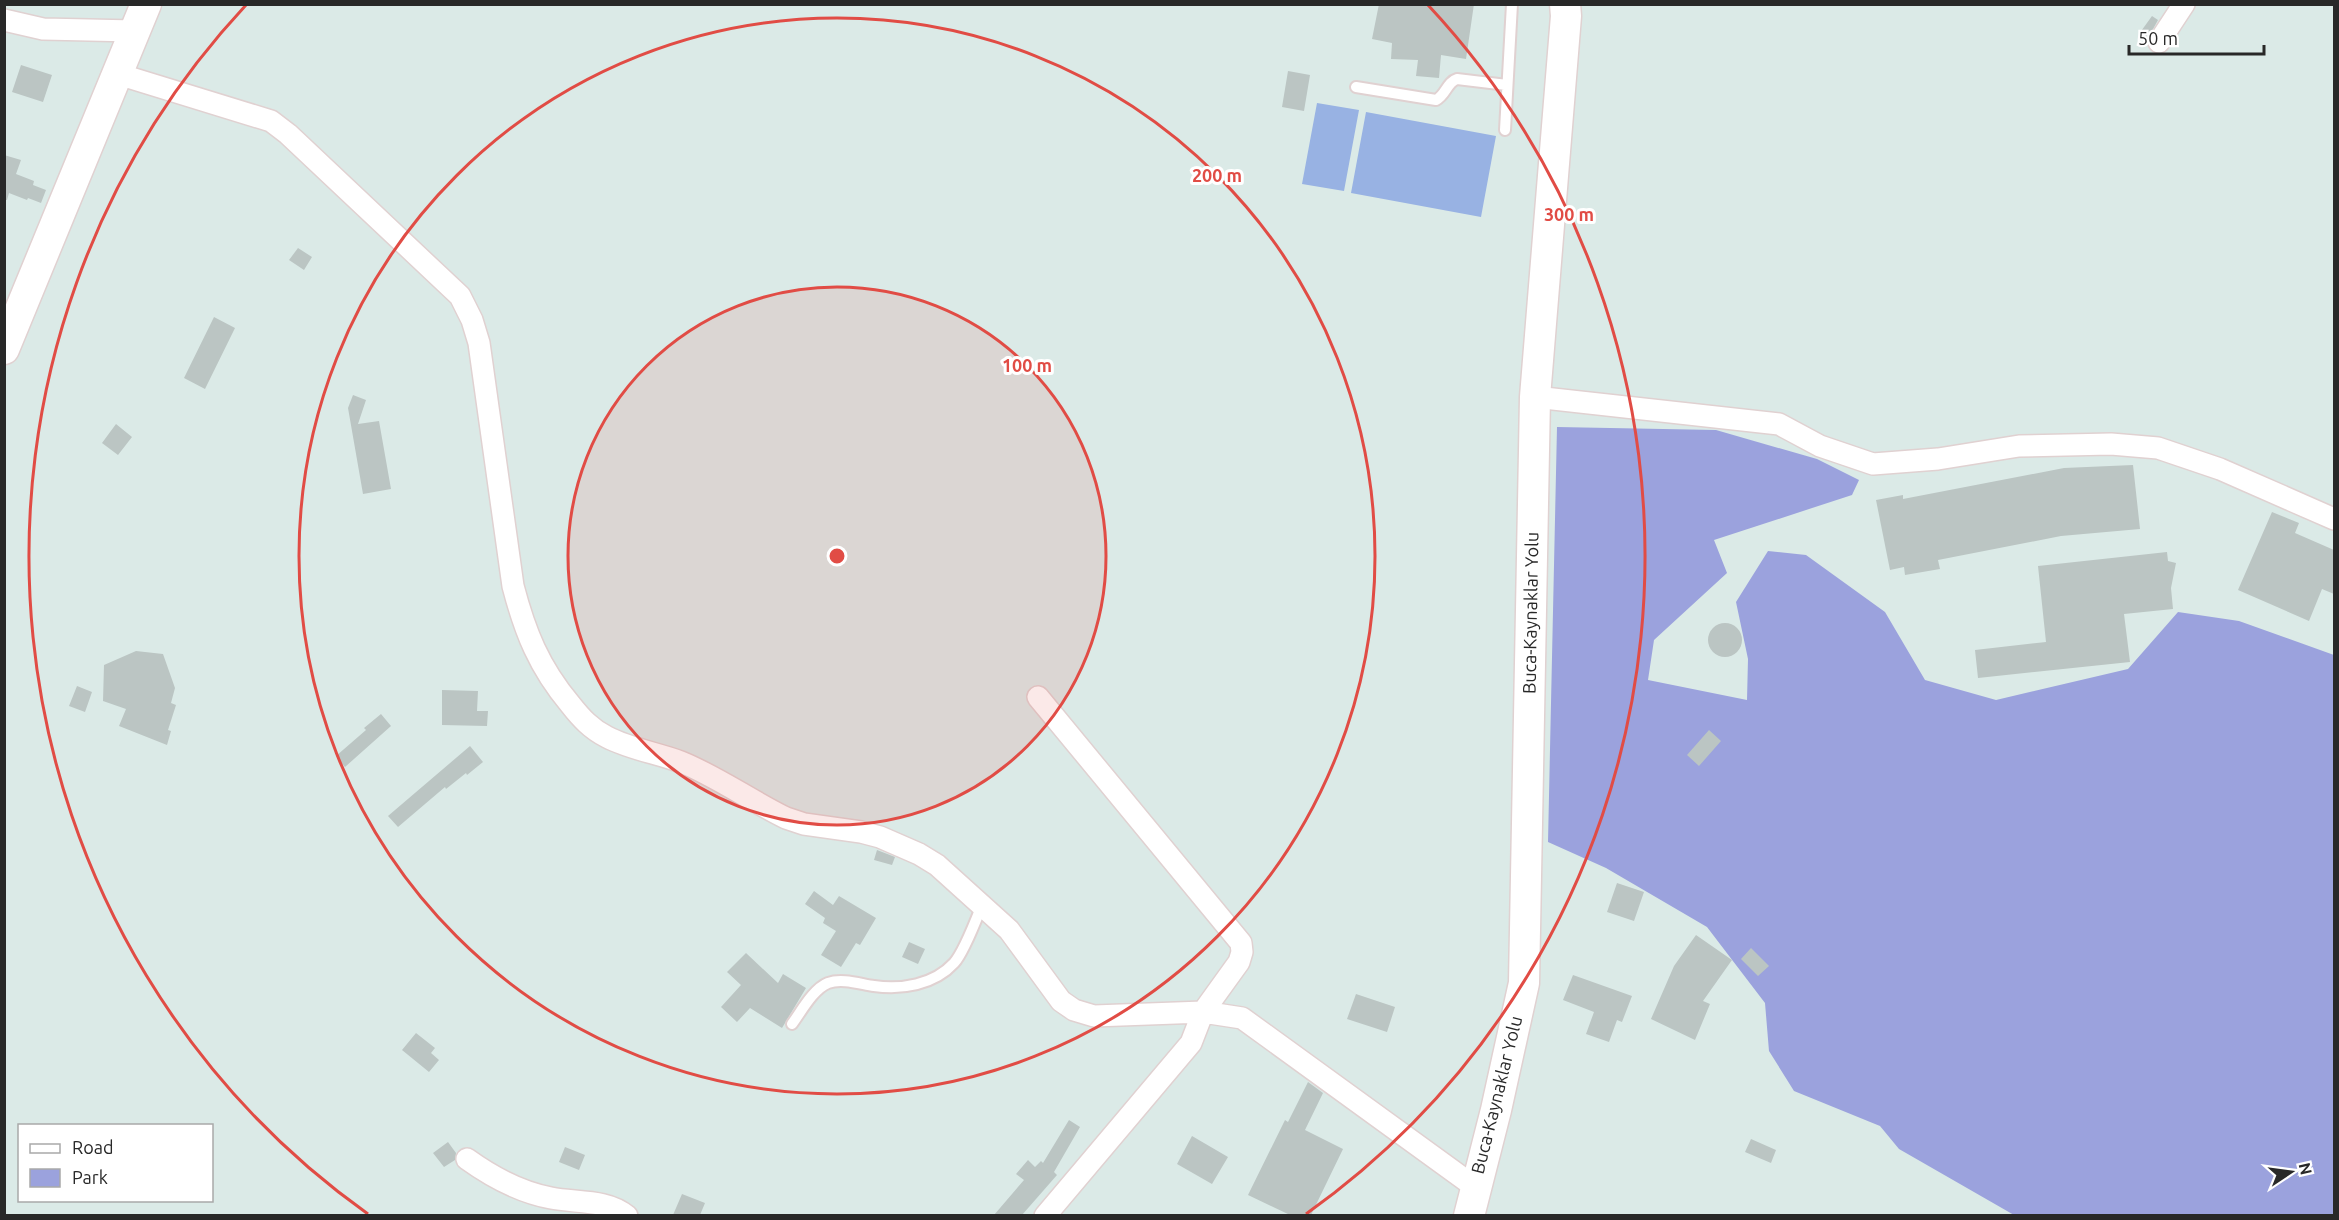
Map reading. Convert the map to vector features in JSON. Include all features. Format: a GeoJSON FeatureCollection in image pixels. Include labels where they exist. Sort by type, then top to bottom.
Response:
{"type":"FeatureCollection","features":[{"type":"Feature","properties":{"kind":"street","name":"Buca-Kaynaklar Yolu"},"geometry":{"type":"LineString","coordinates":[[1472,1201],[1496,1110],[1524,982],[1535,397],[1565,28],[1565,4]]}},
{"type":"Feature","properties":{"kind":"street"},"geometry":{"type":"LineString","coordinates":[[2159,42],[2184,4]]}},
{"type":"Feature","properties":{"kind":"street"},"geometry":{"type":"LineString","coordinates":[[4,20],[43,28],[141,18],[5,347]]}},
{"type":"Feature","properties":{"kind":"street"},"geometry":{"type":"LineString","coordinates":[[118,74],[271,121],[288,134],[459,296],[472,320],[479,343],[513,586],[518,606],[536,654],[550,680],[585,723],[597,732],[620,743],[682,763],[786,818],[822,827],[861,832],[899,845],[937,865],[1009,930],[1061,1000],[1074,1010],[1094,1016],[1203,1012],[1242,1018],[1472,1201]]}},
{"type":"Feature","properties":{"kind":"street"},"geometry":{"type":"LineString","coordinates":[[1535,397],[1779,424],[1820,446],[1873,464],[1938,459],[2019,446],[2111,444],[2158,448],[2220,469],[2334,519]]}},
{"type":"Feature","properties":{"kind":"street"},"geometry":{"type":"LineString","coordinates":[[1038,697],[1241,943],[1242,952],[1239,962],[1203,1012],[1191,1043],[1045,1215]]}},
{"type":"Feature","properties":{"kind":"street"},"geometry":{"type":"LineString","coordinates":[[466,1159],[490,1176],[529,1193],[610,1206],[627,1215]]}},
{"type":"Feature","properties":{"kind":"lane"},"geometry":{"type":"LineString","coordinates":[[1505,130],[1512,4]]}},
{"type":"Feature","properties":{"kind":"lane"},"geometry":{"type":"LineString","coordinates":[[1356,87],[1436,100],[1457,78],[1507,85]]}},
{"type":"Feature","properties":{"kind":"lane"},"geometry":{"type":"LineString","coordinates":[[792,1024],[819,990],[828,984],[844,982],[900,988],[914,986],[937,976],[956,962],[982,905]]}},
{"type":"Feature","properties":{"kind":"green space"},"geometry":{"type":"Polygon","coordinates":[[[1557,427],[1716,430],[1817,459],[1859,480],[1852,495],[1714,540],[1727,573],[1654,640],[1648,680],[1747,700],[1748,659],[1736,602],[1768,551],[1806,555],[1885,612],[1925,680],[1996,700],[2128,669],[2178,612],[2239,621],[2334,655],[2334,1215],[2014,1215],[1899,1149],[1880,1126],[1794,1091],[1769,1051],[1765,1003],[1707,927],[1606,868],[1548,842],[1557,427]]]}},
{"type":"Feature","properties":{"kind":"shaded area"},"geometry":{"type":"Polygon","coordinates":[[[1317,103],[1359,110],[1344,191],[1302,184],[1317,103]]]}},
{"type":"Feature","properties":{"kind":"shaded area"},"geometry":{"type":"Polygon","coordinates":[[[1366,112],[1496,136],[1481,217],[1351,193],[1366,112]]]}},
{"type":"Feature","properties":{"kind":"building"},"geometry":{"type":"Polygon","coordinates":[[[1379,4],[1474,4],[1466,59],[1441,55],[1439,78],[1416,76],[1418,60],[1391,59],[1392,43],[1372,39],[1379,4]]]}},
{"type":"Feature","properties":{"kind":"building"},"geometry":{"type":"Polygon","coordinates":[[[2152,16],[2158,20],[2147,40],[2139,34],[2152,16]]]}},
{"type":"Feature","properties":{"kind":"building"},"geometry":{"type":"Polygon","coordinates":[[[21,65],[52,75],[43,102],[12,92],[21,65]]]}},
{"type":"Feature","properties":{"kind":"building"},"geometry":{"type":"Polygon","coordinates":[[[1288,71],[1310,75],[1304,111],[1282,107],[1288,71]]]}},
{"type":"Feature","properties":{"kind":"building"},"geometry":{"type":"Polygon","coordinates":[[[4,155],[21,160],[16,174],[34,181],[33,185],[46,190],[41,203],[9,193],[7,200],[4,200],[4,155]]]}},
{"type":"Feature","properties":{"kind":"building"},"geometry":{"type":"Polygon","coordinates":[[[298,248],[312,257],[304,270],[289,260],[298,248]]]}},
{"type":"Feature","properties":{"kind":"building"},"geometry":{"type":"Polygon","coordinates":[[[214,317],[235,328],[205,389],[184,378],[214,317]]]}},
{"type":"Feature","properties":{"kind":"building"},"geometry":{"type":"Polygon","coordinates":[[[353,395],[366,400],[358,424],[379,421],[391,489],[363,494],[348,408],[353,395]]]}},
{"type":"Feature","properties":{"kind":"building"},"geometry":{"type":"Polygon","coordinates":[[[116,424],[132,437],[118,455],[102,443],[116,424]]]}},
{"type":"Feature","properties":{"kind":"building"},"geometry":{"type":"Polygon","coordinates":[[[2133,465],[2140,529],[2061,536],[1938,560],[1940,569],[1905,575],[1904,567],[1890,570],[1876,500],[1903,495],[1903,499],[2064,468],[2133,465]]]}},
{"type":"Feature","properties":{"kind":"building"},"geometry":{"type":"Polygon","coordinates":[[[2272,512],[2299,523],[2295,533],[2334,550],[2334,594],[2322,589],[2309,621],[2238,590],[2272,512]]]}},
{"type":"Feature","properties":{"kind":"building"},"geometry":{"type":"Polygon","coordinates":[[[2167,552],[2168,561],[2176,563],[2171,588],[2173,609],[2124,614],[2130,662],[1978,678],[1975,650],[2046,642],[2038,566],[2167,552]]]}},
{"type":"Feature","properties":{"kind":"building"},"geometry":{"type":"Polygon","coordinates":[[[1725,623],[1737,628],[1742,640],[1737,652],[1725,657],[1713,652],[1708,640],[1713,628],[1725,623]]]}},
{"type":"Feature","properties":{"kind":"building"},"geometry":{"type":"Polygon","coordinates":[[[136,651],[163,654],[175,688],[171,703],[176,705],[168,730],[171,731],[167,745],[119,726],[126,709],[103,701],[104,665],[136,651]]]}},
{"type":"Feature","properties":{"kind":"building"},"geometry":{"type":"Polygon","coordinates":[[[77,686],[92,692],[85,712],[69,706],[77,686]]]}},
{"type":"Feature","properties":{"kind":"building"},"geometry":{"type":"Polygon","coordinates":[[[442,690],[478,691],[477,711],[488,711],[487,726],[442,725],[442,690]]]}},
{"type":"Feature","properties":{"kind":"building"},"geometry":{"type":"Polygon","coordinates":[[[381,714],[391,726],[345,767],[336,756],[381,714]]]}},
{"type":"Feature","properties":{"kind":"building"},"geometry":{"type":"Polygon","coordinates":[[[1709,730],[1721,741],[1699,766],[1687,755],[1709,730]]]}},
{"type":"Feature","properties":{"kind":"building"},"geometry":{"type":"Polygon","coordinates":[[[470,746],[483,762],[446,789],[445,787],[398,827],[388,816],[470,746]]]}},
{"type":"Feature","properties":{"kind":"building"},"geometry":{"type":"Polygon","coordinates":[[[877,850],[895,857],[892,865],[874,860],[877,850]]]}},
{"type":"Feature","properties":{"kind":"building"},"geometry":{"type":"Polygon","coordinates":[[[1617,883],[1644,892],[1634,921],[1607,912],[1617,883]]]}},
{"type":"Feature","properties":{"kind":"building"},"geometry":{"type":"Polygon","coordinates":[[[814,891],[833,905],[839,896],[876,918],[860,945],[856,943],[841,967],[821,955],[836,931],[823,923],[825,918],[805,904],[814,891]]]}},
{"type":"Feature","properties":{"kind":"building"},"geometry":{"type":"Polygon","coordinates":[[[1696,935],[1732,960],[1703,1001],[1710,1004],[1695,1040],[1651,1019],[1674,966],[1696,935]]]}},
{"type":"Feature","properties":{"kind":"building"},"geometry":{"type":"Polygon","coordinates":[[[909,942],[925,949],[918,964],[902,957],[909,942]]]}},
{"type":"Feature","properties":{"kind":"building"},"geometry":{"type":"Polygon","coordinates":[[[1751,948],[1769,966],[1758,976],[1741,959],[1751,948]]]}},
{"type":"Feature","properties":{"kind":"building"},"geometry":{"type":"Polygon","coordinates":[[[746,953],[778,983],[783,974],[806,988],[782,1028],[750,1008],[737,1022],[721,1007],[741,985],[727,972],[746,953]]]}},
{"type":"Feature","properties":{"kind":"building"},"geometry":{"type":"Polygon","coordinates":[[[1573,975],[1632,996],[1622,1022],[1617,1020],[1609,1042],[1586,1034],[1594,1012],[1563,1000],[1573,975]]]}},
{"type":"Feature","properties":{"kind":"building"},"geometry":{"type":"Polygon","coordinates":[[[1356,994],[1395,1007],[1387,1032],[1347,1019],[1356,994]]]}},
{"type":"Feature","properties":{"kind":"building"},"geometry":{"type":"Polygon","coordinates":[[[416,1033],[435,1048],[431,1053],[439,1060],[429,1072],[402,1050],[416,1033]]]}},
{"type":"Feature","properties":{"kind":"building"},"geometry":{"type":"Polygon","coordinates":[[[1308,1082],[1323,1093],[1305,1130],[1343,1149],[1311,1215],[1290,1215],[1248,1195],[1285,1120],[1288,1122],[1308,1082]]]}},
{"type":"Feature","properties":{"kind":"building"},"geometry":{"type":"Polygon","coordinates":[[[1069,1120],[1080,1127],[1054,1172],[1057,1175],[1022,1215],[994,1215],[1024,1180],[1016,1174],[1028,1160],[1035,1167],[1041,1161],[1043,1163],[1069,1120]]]}},
{"type":"Feature","properties":{"kind":"building"},"geometry":{"type":"Polygon","coordinates":[[[1192,1136],[1228,1157],[1212,1184],[1177,1164],[1192,1136]]]}},
{"type":"Feature","properties":{"kind":"building"},"geometry":{"type":"Polygon","coordinates":[[[1751,1139],[1776,1150],[1771,1163],[1745,1152],[1751,1139]]]}},
{"type":"Feature","properties":{"kind":"building"},"geometry":{"type":"Polygon","coordinates":[[[448,1142],[456,1153],[455,1160],[444,1167],[433,1153],[448,1142]]]}},
{"type":"Feature","properties":{"kind":"building"},"geometry":{"type":"Polygon","coordinates":[[[565,1147],[585,1155],[579,1170],[559,1162],[565,1147]]]}},
{"type":"Feature","properties":{"kind":"building"},"geometry":{"type":"Polygon","coordinates":[[[682,1194],[705,1203],[700,1215],[673,1215],[682,1194]]]}}]}
